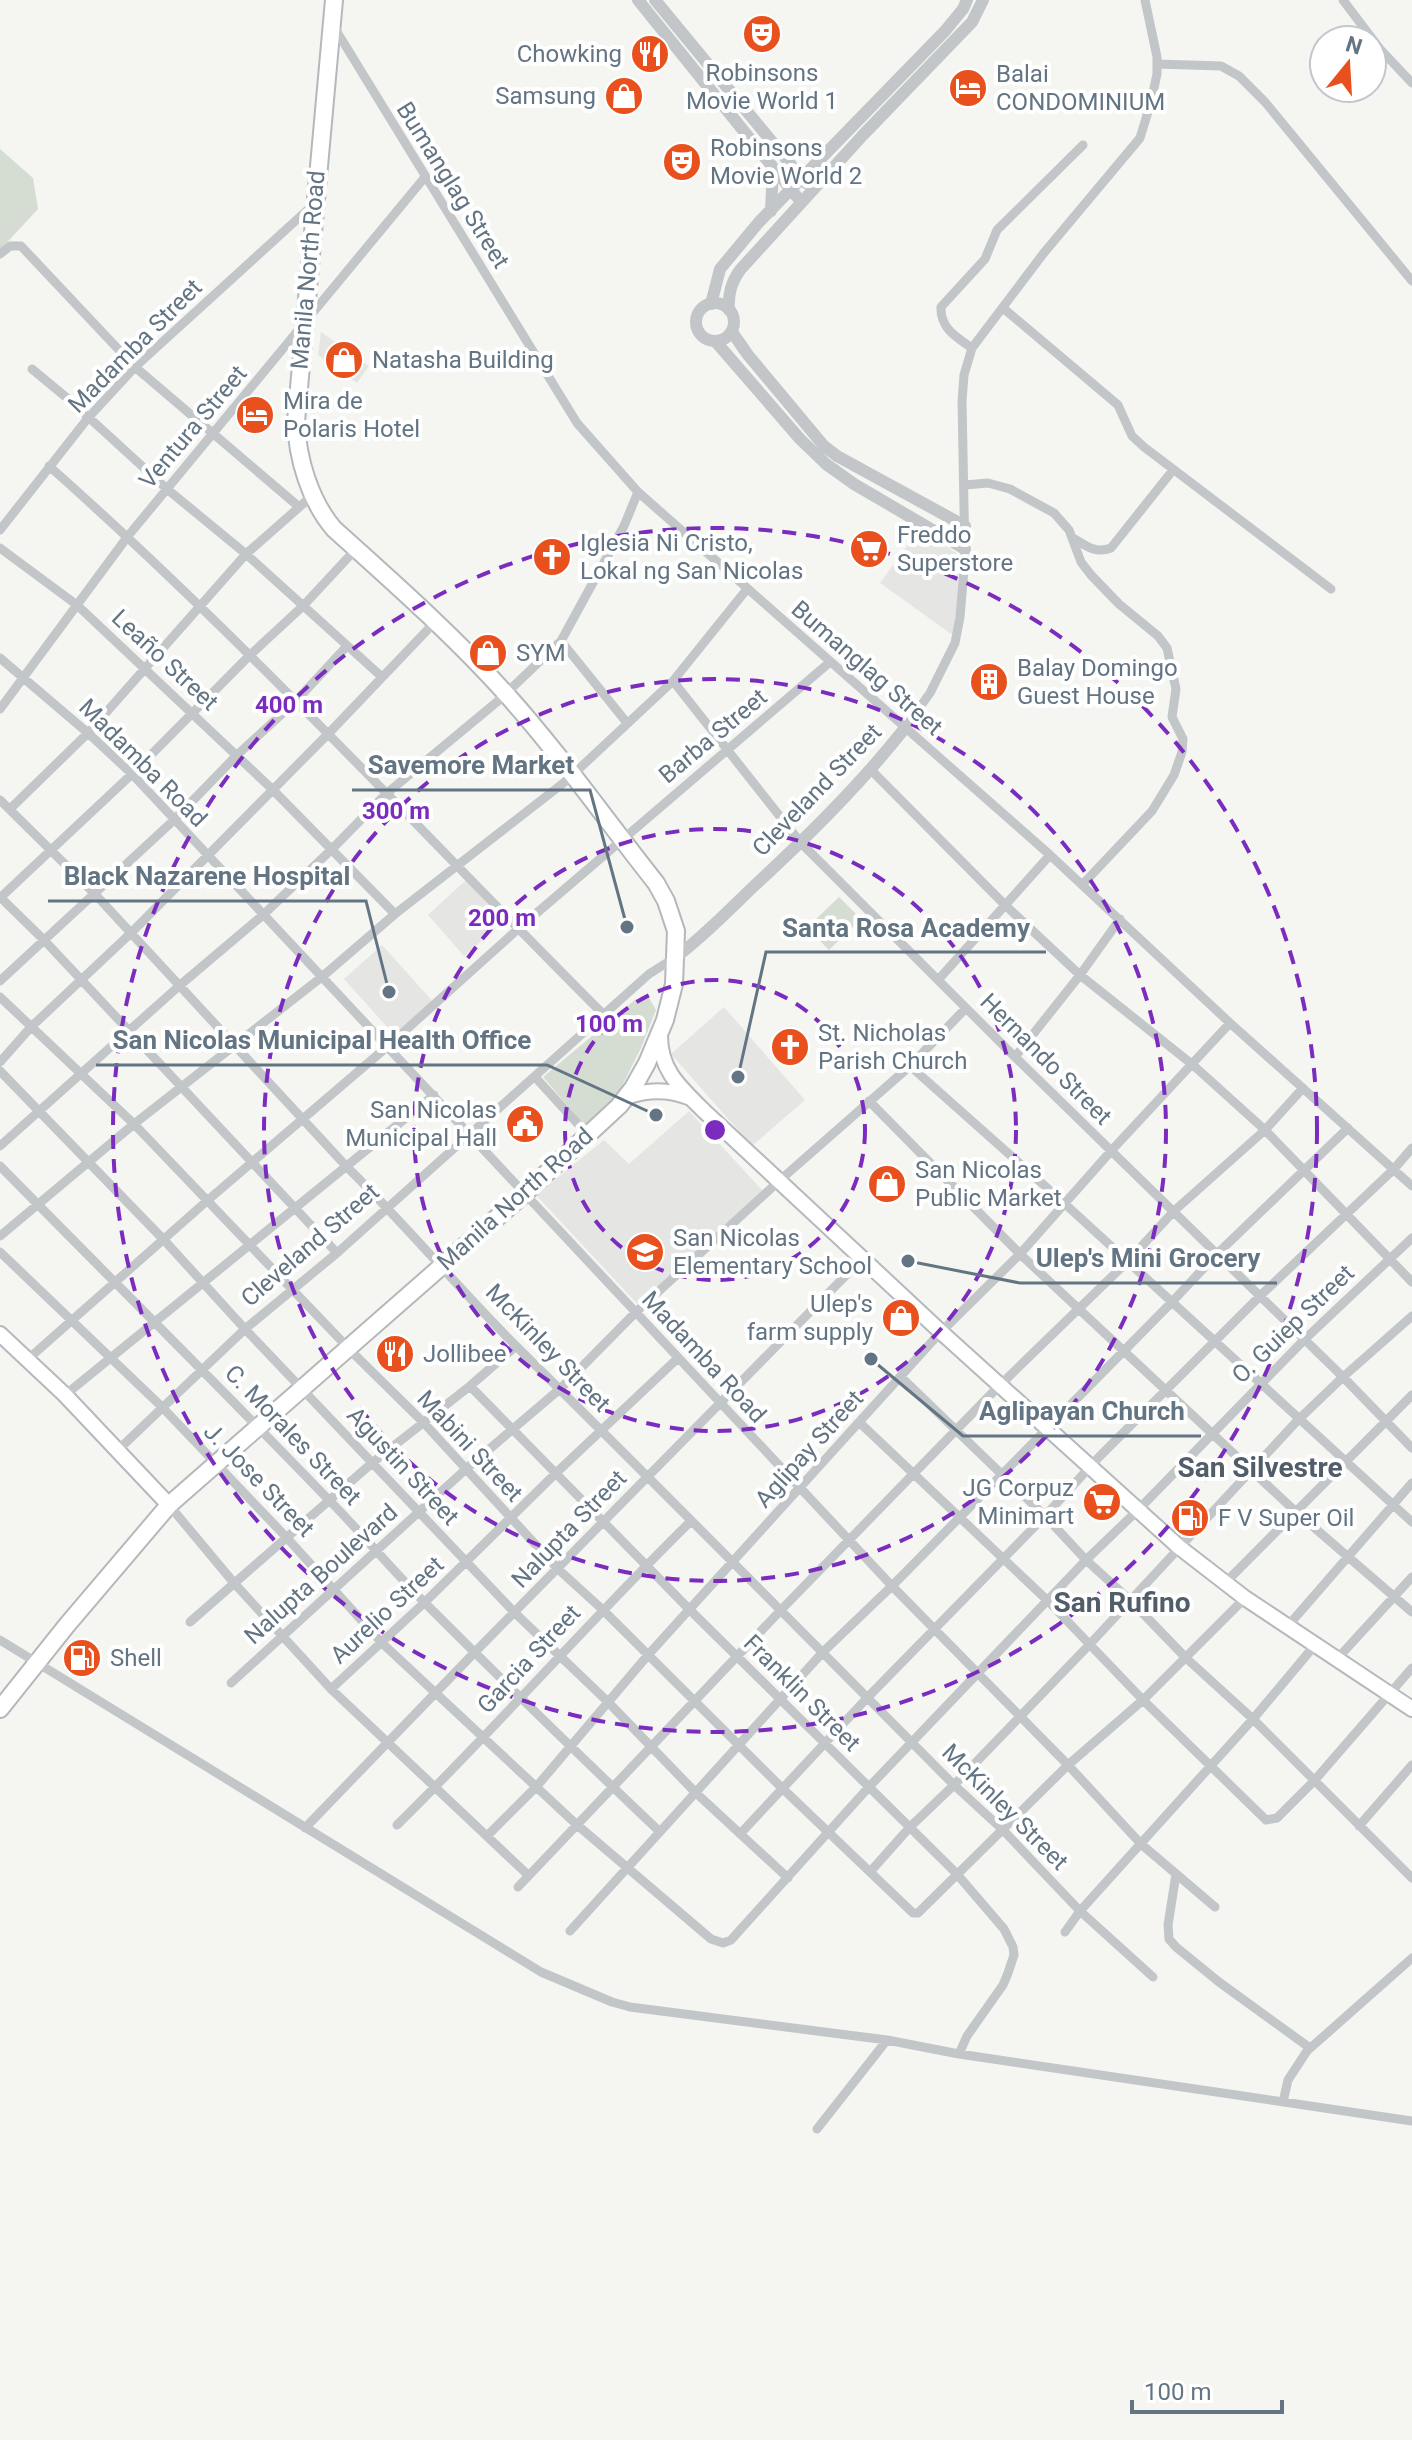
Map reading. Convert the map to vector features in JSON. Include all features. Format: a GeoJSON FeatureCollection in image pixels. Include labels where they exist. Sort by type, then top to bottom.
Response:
{"type":"FeatureCollection","features":[{"type":"Feature","properties":{"kind":"highway","name":"Manila North Road"},"geometry":{"type":"LineString","coordinates":[[0,1709],[169,1505],[524,1194],[626,1097],[640,1076],[660,1030],[674,984],[676,931],[656,883],[573,774],[506,694],[322,515],[313,495],[296,434],[299,366],[334,0]]}},
{"type":"Feature","properties":{"kind":"main road"},"geometry":{"type":"LineString","coordinates":[[660,1030],[662,1060],[692,1099],[1090,1467],[1179,1547],[1225,1583],[1412,1709]]}},
{"type":"Feature","properties":{"kind":"main road"},"geometry":{"type":"LineString","coordinates":[[626,1097],[641,1092],[673,1092],[692,1099]]}},
{"type":"Feature","properties":{"kind":"main road"},"geometry":{"type":"LineString","coordinates":[[0,1334],[65,1395],[169,1505]]}},
{"type":"Feature","properties":{"kind":"street"},"geometry":{"type":"LineString","coordinates":[[638,0],[803,203]]}},
{"type":"Feature","properties":{"kind":"street"},"geometry":{"type":"LineString","coordinates":[[655,0],[814,191]]}},
{"type":"Feature","properties":{"kind":"street"},"geometry":{"type":"LineString","coordinates":[[711,304],[720,269],[771,211],[945,31],[967,0]]}},
{"type":"Feature","properties":{"kind":"street"},"geometry":{"type":"LineString","coordinates":[[729,310],[711,304],[700,311],[696,326],[700,334],[716,342],[732,332],[733,316],[728,297],[732,282],[740,270],[972,22],[983,0]]}},
{"type":"Feature","properties":{"kind":"street"},"geometry":{"type":"LineString","coordinates":[[1083,145],[997,230],[985,259],[941,307],[942,320],[949,331],[972,348],[1043,254],[1140,138],[1151,102],[1157,64],[1145,0]]}},
{"type":"Feature","properties":{"kind":"street"},"geometry":{"type":"LineString","coordinates":[[1343,0],[1380,49],[1412,83]]}},
{"type":"Feature","properties":{"kind":"street","name":"Bumanglag Street"},"geometry":{"type":"LineString","coordinates":[[332,24],[577,423],[638,492],[1050,855],[1230,1023],[1412,1186]]}},
{"type":"Feature","properties":{"kind":"street"},"geometry":{"type":"LineString","coordinates":[[1157,64],[1221,66],[1239,76],[1265,102],[1412,281]]}},
{"type":"Feature","properties":{"kind":"street"},"geometry":{"type":"LineString","coordinates":[[876,100],[888,110]]}},
{"type":"Feature","properties":{"kind":"street"},"geometry":{"type":"LineString","coordinates":[[787,162],[807,164],[819,161]]}},
{"type":"Feature","properties":{"kind":"street"},"geometry":{"type":"LineString","coordinates":[[771,211],[773,168]]}},
{"type":"Feature","properties":{"kind":"street","name":"Ventura Street"},"geometry":{"type":"LineString","coordinates":[[0,709],[128,536],[425,177]]}},
{"type":"Feature","properties":{"kind":"street","name":"Madamba Street"},"geometry":{"type":"LineString","coordinates":[[0,530],[88,418],[135,367],[314,204]]}},
{"type":"Feature","properties":{"kind":"street"},"geometry":{"type":"LineString","coordinates":[[0,254],[10,246],[21,246],[135,367],[298,506]]}},
{"type":"Feature","properties":{"kind":"street"},"geometry":{"type":"LineString","coordinates":[[1003,308],[1112,399],[1121,409],[1132,436],[1331,589]]}},
{"type":"Feature","properties":{"kind":"street"},"geometry":{"type":"LineString","coordinates":[[732,332],[824,446],[965,526]]}},
{"type":"Feature","properties":{"kind":"street"},"geometry":{"type":"LineString","coordinates":[[716,342],[800,439],[826,464],[854,484],[965,549]]}},
{"type":"Feature","properties":{"kind":"street","name":"Cleveland Street"},"geometry":{"type":"LineString","coordinates":[[117,1451],[245,1329],[337,1253],[649,974],[696,942],[801,843],[871,770],[905,728],[930,693],[955,643],[960,617],[965,549],[962,401],[964,375],[972,348]]}},
{"type":"Feature","properties":{"kind":"street"},"geometry":{"type":"LineString","coordinates":[[32,369],[167,489],[246,554],[382,677]]}},
{"type":"Feature","properties":{"kind":"street"},"geometry":{"type":"LineString","coordinates":[[49,466],[201,606],[604,1015]]}},
{"type":"Feature","properties":{"kind":"street"},"geometry":{"type":"LineString","coordinates":[[1073,538],[1096,550],[1111,548],[1173,470]]}},
{"type":"Feature","properties":{"kind":"street"},"geometry":{"type":"LineString","coordinates":[[965,485],[988,483],[1010,489],[1054,513],[1073,538],[1081,562],[1091,575],[1119,604],[1164,642],[1176,689],[1172,717],[1183,739],[1182,752],[1163,797],[1082,885]]}},
{"type":"Feature","properties":{"kind":"street"},"geometry":{"type":"LineString","coordinates":[[0,1146],[263,915],[386,794],[506,694],[561,641],[624,526],[638,492]]}},
{"type":"Feature","properties":{"kind":"street"},"geometry":{"type":"LineString","coordinates":[[10,809],[88,733],[246,554],[313,495]]}},
{"type":"Feature","properties":{"kind":"street","name":"Leaño Street"},"geometry":{"type":"LineString","coordinates":[[0,548],[77,605],[333,848],[395,914]]}},
{"type":"Feature","properties":{"kind":"street"},"geometry":{"type":"LineString","coordinates":[[337,1253],[0,897],[132,774],[303,606],[356,549]]}},
{"type":"Feature","properties":{"kind":"street"},"geometry":{"type":"LineString","coordinates":[[0,1236],[134,1124],[573,774],[673,681],[747,589]]}},
{"type":"Feature","properties":{"kind":"street"},"geometry":{"type":"LineString","coordinates":[[0,1062],[31,1027],[131,933],[329,733],[435,622]]}},
{"type":"Feature","properties":{"kind":"street"},"geometry":{"type":"LineString","coordinates":[[561,641],[627,723]]}},
{"type":"Feature","properties":{"kind":"street"},"geometry":{"type":"LineString","coordinates":[[0,981],[174,820],[236,756],[296,701],[347,646]]}},
{"type":"Feature","properties":{"kind":"street","name":"Madamba Road"},"geometry":{"type":"LineString","coordinates":[[0,658],[132,774],[933,1629],[1068,1765],[1141,1844],[1215,1907]]}},
{"type":"Feature","properties":{"kind":"street","name":"Barba Street"},"geometry":{"type":"LineString","coordinates":[[27,1360],[518,929],[830,662]]}},
{"type":"Feature","properties":{"kind":"street","name":"Hernando Street"},"geometry":{"type":"LineString","coordinates":[[673,681],[801,843],[1412,1448]]}},
{"type":"Feature","properties":{"kind":"street"},"geometry":{"type":"LineString","coordinates":[[871,770],[1005,905],[1080,975],[1193,1065],[1265,1130],[1412,1282]]}},
{"type":"Feature","properties":{"kind":"street","name":"McKinley Street"},"geometry":{"type":"LineString","coordinates":[[0,800],[94,893],[516,1346],[954,1785],[1002,1829],[1080,1911],[1153,1977]]}},
{"type":"Feature","properties":{"kind":"street"},"geometry":{"type":"LineString","coordinates":[[938,980],[1050,855]]}},
{"type":"Feature","properties":{"kind":"street"},"geometry":{"type":"LineString","coordinates":[[1015,1057],[1120,919]]}},
{"type":"Feature","properties":{"kind":"street","name":"Mabini Street"},"geometry":{"type":"LineString","coordinates":[[0,997],[134,1124],[423,1422],[558,1569],[696,1700],[909,1911],[918,1913],[956,1873]]}},
{"type":"Feature","properties":{"kind":"street","name":"Nalupta Boulevard"},"geometry":{"type":"LineString","coordinates":[[231,1683],[466,1469],[561,1388],[635,1313],[910,1066],[966,1008]]}},
{"type":"Feature","properties":{"kind":"street","name":"Aglipay Street"},"geometry":{"type":"LineString","coordinates":[[487,1836],[537,1786],[607,1701],[941,1332],[1020,1254],[1230,1023]]}},
{"type":"Feature","properties":{"kind":"street"},"geometry":{"type":"LineString","coordinates":[[910,1066],[1412,1522]]}},
{"type":"Feature","properties":{"kind":"street","name":"Agustin Street"},"geometry":{"type":"LineString","coordinates":[[0,1071],[89,1161],[515,1613],[607,1701],[695,1792],[788,1878]]}},
{"type":"Feature","properties":{"kind":"street"},"geometry":{"type":"LineString","coordinates":[[535,1077],[588,1135]]}},
{"type":"Feature","properties":{"kind":"street"},"geometry":{"type":"LineString","coordinates":[[518,1887],[611,1786],[1000,1385],[1128,1261],[1174,1211],[1265,1130],[1303,1088]]}},
{"type":"Feature","properties":{"kind":"street"},"geometry":{"type":"LineString","coordinates":[[65,1395],[434,1095]]}},
{"type":"Feature","properties":{"kind":"street"},"geometry":{"type":"LineString","coordinates":[[869,1101],[1078,1309],[1295,1511],[1412,1612]]}},
{"type":"Feature","properties":{"kind":"street"},"geometry":{"type":"LineString","coordinates":[[570,1931],[823,1652],[892,1586],[1217,1254],[1348,1128]]}},
{"type":"Feature","properties":{"kind":"street"},"geometry":{"type":"LineString","coordinates":[[740,1834],[1090,1467],[1412,1148]]}},
{"type":"Feature","properties":{"kind":"street","name":"C. Morales Street"},"geometry":{"type":"LineString","coordinates":[[0,1166],[330,1501],[424,1603],[660,1832]]}},
{"type":"Feature","properties":{"kind":"street","name":"O. Guiep Street"},"geometry":{"type":"LineString","coordinates":[[788,1878],[911,1742],[1086,1560],[1304,1340],[1412,1238]]}},
{"type":"Feature","properties":{"kind":"street","name":"J. Jose Street"},"geometry":{"type":"LineString","coordinates":[[0,1252],[162,1407],[382,1643],[576,1824],[718,1943],[731,1940],[788,1878]]}},
{"type":"Feature","properties":{"kind":"street","name":"Nalupta Street"},"geometry":{"type":"LineString","coordinates":[[305,1828],[862,1259]]}},
{"type":"Feature","properties":{"kind":"street"},"geometry":{"type":"LineString","coordinates":[[870,1872],[910,1827],[1090,1644],[1298,1420],[1412,1316]]}},
{"type":"Feature","properties":{"kind":"street"},"geometry":{"type":"LineString","coordinates":[[190,1622],[372,1463],[516,1346]]}},
{"type":"Feature","properties":{"kind":"street","name":"Aurelio Street"},"geometry":{"type":"LineString","coordinates":[[331,1689],[677,1359]]}},
{"type":"Feature","properties":{"kind":"street"},"geometry":{"type":"LineString","coordinates":[[901,1377],[1412,1878]]}},
{"type":"Feature","properties":{"kind":"street","name":"Franklin Street"},"geometry":{"type":"LineString","coordinates":[[470,1386],[689,1609],[956,1873],[1004,1929],[1012,1940],[1014,1955],[1003,1985],[967,2036],[959,2054]]}},
{"type":"Feature","properties":{"kind":"street"},"geometry":{"type":"LineString","coordinates":[[1225,1583],[1412,1395]]}},
{"type":"Feature","properties":{"kind":"street"},"geometry":{"type":"LineString","coordinates":[[860,1423],[961,1516],[1143,1700],[1260,1815],[1270,1821],[1277,1818],[1314,1781],[1412,1668]]}},
{"type":"Feature","properties":{"kind":"street"},"geometry":{"type":"LineString","coordinates":[[1287,1627],[1412,1483]]}},
{"type":"Feature","properties":{"kind":"street"},"geometry":{"type":"LineString","coordinates":[[169,1505],[234,1583],[331,1689],[528,1875]]}},
{"type":"Feature","properties":{"kind":"street","name":"Garcia Street"},"geometry":{"type":"LineString","coordinates":[[397,1825],[691,1521]]}},
{"type":"Feature","properties":{"kind":"street"},"geometry":{"type":"LineString","coordinates":[[1337,1659],[1412,1577]]}},
{"type":"Feature","properties":{"kind":"street"},"geometry":{"type":"LineString","coordinates":[[956,1873],[1068,1765],[1143,1700],[1245,1598]]}},
{"type":"Feature","properties":{"kind":"street"},"geometry":{"type":"LineString","coordinates":[[0,1640],[541,1972],[612,2002],[630,2007],[887,2040],[959,2054],[1412,2121]]}},
{"type":"Feature","properties":{"kind":"street"},"geometry":{"type":"LineString","coordinates":[[1065,1932],[1080,1911],[1253,1719],[1315,1645]]}},
{"type":"Feature","properties":{"kind":"street"},"geometry":{"type":"LineString","coordinates":[[1359,1826],[1412,1765]]}},
{"type":"Feature","properties":{"kind":"street"},"geometry":{"type":"LineString","coordinates":[[1176,1874],[1168,1925],[1169,1939],[1219,1982],[1310,2048]]}},
{"type":"Feature","properties":{"kind":"street"},"geometry":{"type":"LineString","coordinates":[[1283,2102],[1288,2080],[1310,2048],[1412,1958]]}},
{"type":"Feature","properties":{"kind":"street"},"geometry":{"type":"LineString","coordinates":[[817,2129],[887,2040]]}},
{"type":"Feature","properties":{"kind":"shaded area"},"geometry":{"type":"Polygon","coordinates":[[[0,149],[33,178],[38,209],[0,250],[0,149]]]}},
{"type":"Feature","properties":{"kind":"shaded area","name":"Natasha Building"},"geometry":{"type":"Polygon","coordinates":[[[321,332],[369,366],[357,383],[318,355],[321,332]]]}},
{"type":"Feature","properties":{"kind":"shaded area"},"geometry":{"type":"Polygon","coordinates":[[[920,528],[959,555],[954,636],[880,583],[920,528]]]}},
{"type":"Feature","properties":{"kind":"shaded area"},"geometry":{"type":"Polygon","coordinates":[[[466,880],[504,921],[464,956],[428,915],[466,880]]]}},
{"type":"Feature","properties":{"kind":"shaded area"},"geometry":{"type":"Polygon","coordinates":[[[839,897],[861,919],[829,950],[807,928],[839,897]]]}},
{"type":"Feature","properties":{"kind":"shaded area"},"geometry":{"type":"Polygon","coordinates":[[[382,945],[435,1004],[397,1038],[344,979],[382,945]]]}},
{"type":"Feature","properties":{"kind":"shaded area"},"geometry":{"type":"Polygon","coordinates":[[[649,998],[656,1010],[641,1048],[616,1098],[586,1127],[543,1077],[636,999],[649,998]]]}},
{"type":"Feature","properties":{"kind":"shaded area"},"geometry":{"type":"Polygon","coordinates":[[[724,1007],[805,1100],[752,1146],[671,1054],[724,1007]]]}},
{"type":"Feature","properties":{"kind":"shaded area","name":"San Nicolas Elementary School"},"geometry":{"type":"Polygon","coordinates":[[[689,1111],[765,1193],[642,1309],[536,1195],[604,1140],[629,1164],[689,1111]]]}},
{"type":"Feature","properties":{"kind":"place","name":"Robinsons Movie World 1"},"geometry":{"type":"Point","coordinates":[762,34]}},
{"type":"Feature","properties":{"kind":"place","name":"Chowking"},"geometry":{"type":"Point","coordinates":[650,54]}},
{"type":"Feature","properties":{"kind":"place","name":"Balai CONDOMINIUM"},"geometry":{"type":"Point","coordinates":[968,88]}},
{"type":"Feature","properties":{"kind":"place","name":"Samsung"},"geometry":{"type":"Point","coordinates":[624,96]}},
{"type":"Feature","properties":{"kind":"place","name":"Robinsons Movie World 2"},"geometry":{"type":"Point","coordinates":[682,162]}},
{"type":"Feature","properties":{"kind":"place","name":"Natasha Building"},"geometry":{"type":"Point","coordinates":[344,360]}},
{"type":"Feature","properties":{"kind":"place","name":"Mira de Polaris Hotel"},"geometry":{"type":"Point","coordinates":[255,415]}},
{"type":"Feature","properties":{"kind":"place","name":"Freddo Superstore"},"geometry":{"type":"Point","coordinates":[869,549]}},
{"type":"Feature","properties":{"kind":"place","name":"Iglesia Ni Cristo, Lokal ng San Nicolas"},"geometry":{"type":"Point","coordinates":[552,557]}},
{"type":"Feature","properties":{"kind":"place","name":"SYM"},"geometry":{"type":"Point","coordinates":[488,653]}},
{"type":"Feature","properties":{"kind":"place","name":"Balay Domingo Guest House"},"geometry":{"type":"Point","coordinates":[989,682]}},
{"type":"Feature","properties":{"kind":"place","name":"Savemore Market"},"geometry":{"type":"Point","coordinates":[627,927]}},
{"type":"Feature","properties":{"kind":"place","name":"Black Nazarene Hospital"},"geometry":{"type":"Point","coordinates":[389,992]}},
{"type":"Feature","properties":{"kind":"place","name":"St. Nicholas Parish Church"},"geometry":{"type":"Point","coordinates":[790,1047]}},
{"type":"Feature","properties":{"kind":"place","name":"Santa Rosa Academy"},"geometry":{"type":"Point","coordinates":[738,1077]}},
{"type":"Feature","properties":{"kind":"place","name":"San Nicolas Municipal Health Office"},"geometry":{"type":"Point","coordinates":[656,1115]}},
{"type":"Feature","properties":{"kind":"place","name":"San Nicolas Municipal Hall"},"geometry":{"type":"Point","coordinates":[525,1124]}},
{"type":"Feature","properties":{"kind":"place","name":"San Nicolas Public Market"},"geometry":{"type":"Point","coordinates":[887,1184]}},
{"type":"Feature","properties":{"kind":"place","name":"San Nicolas Elementary School"},"geometry":{"type":"Point","coordinates":[645,1252]}},
{"type":"Feature","properties":{"kind":"place","name":"Ulep's Mini Grocery"},"geometry":{"type":"Point","coordinates":[908,1261]}},
{"type":"Feature","properties":{"kind":"place","name":"Ulep's farm supply"},"geometry":{"type":"Point","coordinates":[901,1318]}},
{"type":"Feature","properties":{"kind":"place","name":"Jollibee"},"geometry":{"type":"Point","coordinates":[395,1354]}},
{"type":"Feature","properties":{"kind":"place","name":"Aglipayan Church"},"geometry":{"type":"Point","coordinates":[871,1359]}},
{"type":"Feature","properties":{"kind":"place","name":"JG Corpuz Minimart"},"geometry":{"type":"Point","coordinates":[1102,1502]}},
{"type":"Feature","properties":{"kind":"place","name":"F V Super Oil"},"geometry":{"type":"Point","coordinates":[1190,1518]}},
{"type":"Feature","properties":{"kind":"place","name":"Shell"},"geometry":{"type":"Point","coordinates":[82,1658]}},
{"type":"Feature","properties":{"kind":"district","name":"San Silvestre"},"geometry":{"type":"Point","coordinates":[1260,1467]}},
{"type":"Feature","properties":{"kind":"district","name":"San Rufino"},"geometry":{"type":"Point","coordinates":[1122,1602]}}]}
